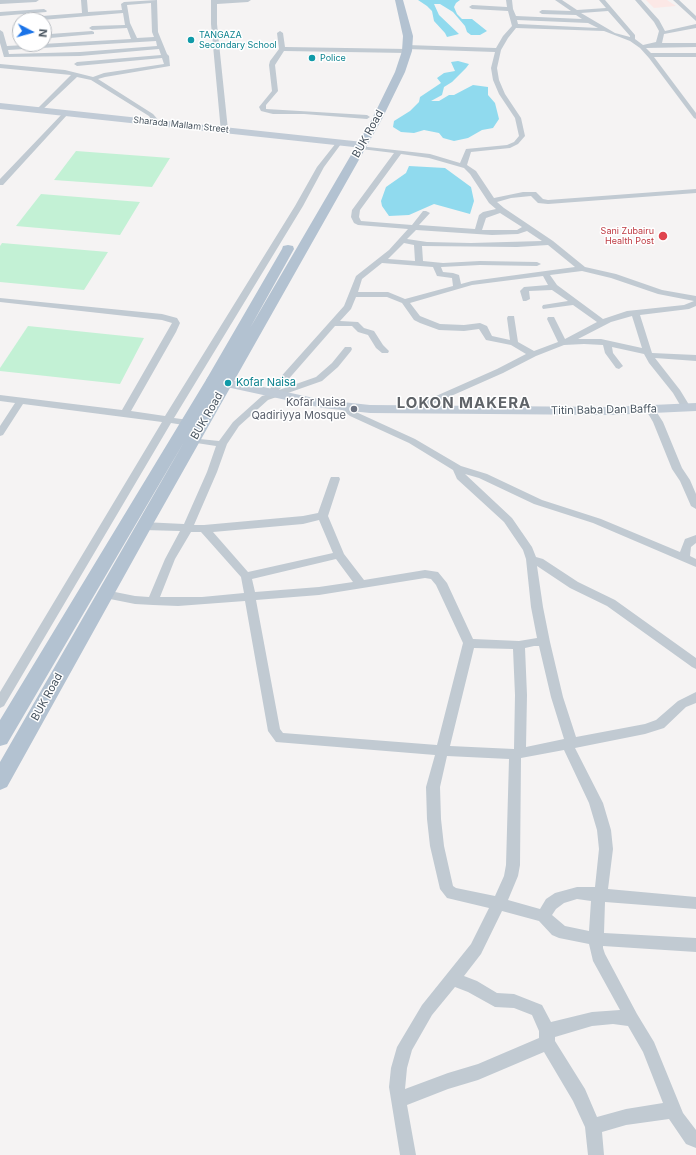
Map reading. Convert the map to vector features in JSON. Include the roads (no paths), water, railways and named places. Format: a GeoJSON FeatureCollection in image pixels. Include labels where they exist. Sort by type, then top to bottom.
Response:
{"type":"FeatureCollection","features":[{"type":"Feature","properties":{"kind":"main road","name":"BUK Road"},"geometry":{"type":"LineString","coordinates":[[0,782],[143,526],[193,440],[220,381],[336,181],[355,145],[400,72],[403,50],[390,0]]}},
{"type":"Feature","properties":{"kind":"main road","name":"BUK Road"},"geometry":{"type":"LineString","coordinates":[[355,145],[367,117],[403,50],[408,36],[399,0]]}},
{"type":"Feature","properties":{"kind":"main road","name":"BUK Road"},"geometry":{"type":"LineString","coordinates":[[0,738],[186,422],[220,381]]}},
{"type":"Feature","properties":{"kind":"street"},"geometry":{"type":"LineString","coordinates":[[0,2],[36,0]]}},
{"type":"Feature","properties":{"kind":"street"},"geometry":{"type":"LineString","coordinates":[[84,0],[91,22],[93,44]]}},
{"type":"Feature","properties":{"kind":"street"},"geometry":{"type":"LineString","coordinates":[[225,131],[214,24],[214,1],[248,0]]}},
{"type":"Feature","properties":{"kind":"street"},"geometry":{"type":"LineString","coordinates":[[463,166],[468,150],[508,147],[516,143],[522,136],[518,118],[502,94],[496,80],[494,68],[498,50],[505,37],[515,26],[514,18],[510,10],[509,0]]}},
{"type":"Feature","properties":{"kind":"street"},"geometry":{"type":"LineString","coordinates":[[558,0],[589,21],[632,40],[642,47],[696,117]]}},
{"type":"Feature","properties":{"kind":"street"},"geometry":{"type":"LineString","coordinates":[[602,0],[633,36],[632,40]]}},
{"type":"Feature","properties":{"kind":"street"},"geometry":{"type":"LineString","coordinates":[[638,0],[657,21],[661,28],[660,42],[642,47]]}},
{"type":"Feature","properties":{"kind":"street"},"geometry":{"type":"LineString","coordinates":[[676,0],[696,19]]}},
{"type":"Feature","properties":{"kind":"street"},"geometry":{"type":"LineString","coordinates":[[1,35],[4,52],[1,66],[74,74],[95,78],[167,66],[168,63],[166,56],[156,39],[154,1],[125,3],[125,11],[134,40]]}},
{"type":"Feature","properties":{"kind":"street"},"geometry":{"type":"LineString","coordinates":[[472,7],[531,12],[577,12],[610,9]]}},
{"type":"Feature","properties":{"kind":"street"},"geometry":{"type":"LineString","coordinates":[[0,14],[44,11]]}},
{"type":"Feature","properties":{"kind":"street"},"geometry":{"type":"LineString","coordinates":[[52,35],[125,11]]}},
{"type":"Feature","properties":{"kind":"street"},"geometry":{"type":"LineString","coordinates":[[514,18],[589,21]]}},
{"type":"Feature","properties":{"kind":"street"},"geometry":{"type":"LineString","coordinates":[[52,19],[129,26]]}},
{"type":"Feature","properties":{"kind":"street"},"geometry":{"type":"LineString","coordinates":[[515,26],[607,30]]}},
{"type":"Feature","properties":{"kind":"street"},"geometry":{"type":"LineString","coordinates":[[661,33],[696,26]]}},
{"type":"Feature","properties":{"kind":"street"},"geometry":{"type":"LineString","coordinates":[[280,33],[282,49],[273,61],[272,65],[275,91],[262,107],[263,110],[273,112],[304,112],[367,117]]}},
{"type":"Feature","properties":{"kind":"street"},"geometry":{"type":"LineString","coordinates":[[4,52],[156,39]]}},
{"type":"Feature","properties":{"kind":"street"},"geometry":{"type":"LineString","coordinates":[[652,45],[696,46]]}},
{"type":"Feature","properties":{"kind":"street"},"geometry":{"type":"LineString","coordinates":[[4,52],[74,54],[162,47]]}},
{"type":"Feature","properties":{"kind":"street"},"geometry":{"type":"LineString","coordinates":[[282,49],[498,50]]}},
{"type":"Feature","properties":{"kind":"street"},"geometry":{"type":"LineString","coordinates":[[39,110],[74,74],[78,65],[74,54]]}},
{"type":"Feature","properties":{"kind":"street"},"geometry":{"type":"LineString","coordinates":[[649,55],[696,55]]}},
{"type":"Feature","properties":{"kind":"street"},"geometry":{"type":"LineString","coordinates":[[78,65],[166,56]]}},
{"type":"Feature","properties":{"kind":"street"},"geometry":{"type":"LineString","coordinates":[[78,65],[85,67],[95,78],[151,115],[156,123]]}},
{"type":"Feature","properties":{"kind":"street"},"geometry":{"type":"LineString","coordinates":[[687,105],[696,104]]}},
{"type":"Feature","properties":{"kind":"street","name":"Sharada Mallam Street"},"geometry":{"type":"LineString","coordinates":[[0,107],[156,123]]}},
{"type":"Feature","properties":{"kind":"street","name":"Sharada Mallam Street"},"geometry":{"type":"LineString","coordinates":[[0,107],[355,145]]}},
{"type":"Feature","properties":{"kind":"street"},"geometry":{"type":"LineString","coordinates":[[0,183],[65,114]]}},
{"type":"Feature","properties":{"kind":"street","name":"Sharada Mallam Street"},"geometry":{"type":"LineString","coordinates":[[225,131],[355,145]]}},
{"type":"Feature","properties":{"kind":"street"},"geometry":{"type":"LineString","coordinates":[[0,703],[168,420],[299,206],[321,167],[355,145],[398,153],[430,156],[463,166],[473,173],[500,210],[550,243],[582,270]]}},
{"type":"Feature","properties":{"kind":"street"},"geometry":{"type":"LineString","coordinates":[[398,153],[356,210],[355,220],[359,224],[478,232],[518,232],[526,228]]}},
{"type":"Feature","properties":{"kind":"street"},"geometry":{"type":"LineString","coordinates":[[492,201],[523,194],[533,194],[538,200],[548,202],[696,192]]}},
{"type":"Feature","properties":{"kind":"street"},"geometry":{"type":"LineString","coordinates":[[478,232],[482,217],[486,214],[500,210]]}},
{"type":"Feature","properties":{"kind":"street"},"geometry":{"type":"LineString","coordinates":[[274,393],[296,363],[348,307],[359,278],[382,261],[404,240],[426,213]]}},
{"type":"Feature","properties":{"kind":"street"},"geometry":{"type":"LineString","coordinates":[[518,232],[544,275],[554,288],[602,322]]}},
{"type":"Feature","properties":{"kind":"street"},"geometry":{"type":"LineString","coordinates":[[404,240],[418,243],[464,245],[526,245],[550,243]]}},
{"type":"Feature","properties":{"kind":"street"},"geometry":{"type":"LineString","coordinates":[[418,243],[419,263]]}},
{"type":"Feature","properties":{"kind":"street"},"geometry":{"type":"LineString","coordinates":[[382,261],[436,265],[480,263],[537,264]]}},
{"type":"Feature","properties":{"kind":"street"},"geometry":{"type":"LineString","coordinates":[[511,264],[511,278]]}},
{"type":"Feature","properties":{"kind":"street"},"geometry":{"type":"LineString","coordinates":[[436,265],[440,274],[453,275],[456,277],[457,287]]}},
{"type":"Feature","properties":{"kind":"street"},"geometry":{"type":"LineString","coordinates":[[406,302],[482,281],[582,270],[613,276],[661,292],[680,294],[696,299]]}},
{"type":"Feature","properties":{"kind":"street"},"geometry":{"type":"LineString","coordinates":[[526,299],[524,291],[528,289],[554,288]]}},
{"type":"Feature","properties":{"kind":"street"},"geometry":{"type":"LineString","coordinates":[[353,295],[388,294],[406,302],[417,318],[422,321],[439,327],[464,328],[480,326],[484,328],[489,338],[492,340],[514,343],[533,354]]}},
{"type":"Feature","properties":{"kind":"street"},"geometry":{"type":"LineString","coordinates":[[0,300],[162,317],[174,320],[176,324],[172,332],[125,413]]}},
{"type":"Feature","properties":{"kind":"street"},"geometry":{"type":"LineString","coordinates":[[546,307],[575,302]]}},
{"type":"Feature","properties":{"kind":"street"},"geometry":{"type":"LineString","coordinates":[[422,410],[425,405],[430,402],[495,374],[533,354],[562,343],[602,322],[635,313],[686,307],[696,303]]}},
{"type":"Feature","properties":{"kind":"street"},"geometry":{"type":"LineString","coordinates":[[635,313],[648,354],[691,408]]}},
{"type":"Feature","properties":{"kind":"street"},"geometry":{"type":"LineString","coordinates":[[511,318],[514,343]]}},
{"type":"Feature","properties":{"kind":"street"},"geometry":{"type":"LineString","coordinates":[[551,319],[562,343]]}},
{"type":"Feature","properties":{"kind":"street"},"geometry":{"type":"LineString","coordinates":[[332,324],[355,324],[361,330],[371,333],[379,346],[385,351]]}},
{"type":"Feature","properties":{"kind":"street"},"geometry":{"type":"LineString","coordinates":[[562,343],[584,340],[607,343],[648,354],[696,358]]}},
{"type":"Feature","properties":{"kind":"street"},"geometry":{"type":"LineString","coordinates":[[607,343],[609,353],[619,366]]}},
{"type":"Feature","properties":{"kind":"street"},"geometry":{"type":"LineString","coordinates":[[153,601],[170,559],[187,529],[212,472],[222,444],[236,424],[265,398],[274,393],[319,379],[335,365],[348,349]]}},
{"type":"Feature","properties":{"kind":"street","name":"Titin Baba Dan Baffa"},"geometry":{"type":"LineString","coordinates":[[220,381],[342,406],[422,410],[651,410],[691,408]]}},
{"type":"Feature","properties":{"kind":"street"},"geometry":{"type":"LineString","coordinates":[[0,398],[125,413],[201,425]]}},
{"type":"Feature","properties":{"kind":"street"},"geometry":{"type":"LineString","coordinates":[[0,434],[22,400]]}},
{"type":"Feature","properties":{"kind":"street"},"geometry":{"type":"LineString","coordinates":[[342,406],[354,414],[412,441],[457,468],[483,476],[529,499],[597,521],[696,563]]}},
{"type":"Feature","properties":{"kind":"street"},"geometry":{"type":"LineString","coordinates":[[651,410],[658,422],[677,469],[693,490],[696,506]]}},
{"type":"Feature","properties":{"kind":"street"},"geometry":{"type":"LineString","coordinates":[[193,440],[222,444]]}},
{"type":"Feature","properties":{"kind":"street"},"geometry":{"type":"LineString","coordinates":[[457,468],[461,477],[508,520],[528,550],[531,559],[537,607],[544,642],[569,743],[596,803],[603,823],[606,849],[602,887],[599,895],[596,939],[598,956],[649,1047],[673,1110],[684,1128],[692,1138],[696,1140]]}},
{"type":"Feature","properties":{"kind":"street"},"geometry":{"type":"LineString","coordinates":[[335,479],[323,516],[339,555],[362,585]]}},
{"type":"Feature","properties":{"kind":"street"},"geometry":{"type":"LineString","coordinates":[[143,526],[204,529],[284,522],[323,516]]}},
{"type":"Feature","properties":{"kind":"street"},"geometry":{"type":"LineString","coordinates":[[204,529],[246,576],[274,731],[280,738],[483,754],[518,753],[645,729],[660,724],[682,704],[696,697]]}},
{"type":"Feature","properties":{"kind":"street"},"geometry":{"type":"LineString","coordinates":[[684,557],[686,547],[689,542],[696,539]]}},
{"type":"Feature","properties":{"kind":"street"},"geometry":{"type":"LineString","coordinates":[[246,576],[339,555]]}},
{"type":"Feature","properties":{"kind":"street"},"geometry":{"type":"LineString","coordinates":[[531,559],[539,562],[574,585],[611,604],[696,664]]}},
{"type":"Feature","properties":{"kind":"street"},"geometry":{"type":"LineString","coordinates":[[105,594],[119,598],[178,602],[303,592],[362,585],[370,582],[425,574],[434,575],[438,578],[445,590],[469,644],[432,796],[437,846],[446,887],[452,894],[498,903],[543,916],[557,930],[596,939],[696,945]]}},
{"type":"Feature","properties":{"kind":"street"},"geometry":{"type":"LineString","coordinates":[[469,644],[519,645],[544,642]]}},
{"type":"Feature","properties":{"kind":"street"},"geometry":{"type":"LineString","coordinates":[[408,1155],[398,1100],[399,1068],[405,1047],[427,1010],[476,949],[505,891],[512,865],[521,695],[519,645]]}},
{"type":"Feature","properties":{"kind":"street"},"geometry":{"type":"LineString","coordinates":[[543,916],[551,904],[567,895],[577,893],[696,903]]}},
{"type":"Feature","properties":{"kind":"street"},"geometry":{"type":"LineString","coordinates":[[452,979],[472,986],[495,1000],[514,1001],[537,1010],[549,1030],[568,1080],[579,1095],[593,1126],[596,1155]]}},
{"type":"Feature","properties":{"kind":"street"},"geometry":{"type":"LineString","coordinates":[[398,1100],[448,1081],[478,1072],[549,1030],[592,1019],[614,1017],[632,1019]]}},
{"type":"Feature","properties":{"kind":"street"},"geometry":{"type":"LineString","coordinates":[[593,1126],[626,1117],[673,1110]]}},
{"type":"Feature","properties":{"kind":"water"},"geometry":{"type":"Polygon","coordinates":[[[418,0],[460,0],[454,7],[457,14],[462,19],[472,19],[487,31],[480,35],[471,35],[467,32],[465,26],[453,12],[440,4],[434,4],[439,15],[459,34],[447,37],[434,21],[432,11],[418,0]]]}},
{"type":"Feature","properties":{"kind":"water"},"geometry":{"type":"Polygon","coordinates":[[[458,61],[469,64],[452,82],[444,87],[442,95],[431,101],[439,101],[473,85],[488,87],[488,95],[495,103],[499,119],[493,128],[482,130],[468,138],[454,141],[443,138],[439,133],[424,130],[414,133],[401,132],[393,127],[394,121],[410,111],[419,102],[420,97],[441,83],[437,78],[444,73],[455,71],[451,62],[458,61]]]}},
{"type":"Feature","properties":{"kind":"water"},"geometry":{"type":"Polygon","coordinates":[[[409,166],[445,168],[471,187],[474,201],[470,214],[434,204],[409,215],[389,216],[382,206],[381,201],[386,187],[406,173],[409,166]]]}},
{"type":"Feature","properties":{"kind":"place","name":"TANGAZA Secondary School"},"geometry":{"type":"Point","coordinates":[191,40]}},
{"type":"Feature","properties":{"kind":"place","name":"Police"},"geometry":{"type":"Point","coordinates":[312,58]}},
{"type":"Feature","properties":{"kind":"place","name":"Sani Zubairu Health Post"},"geometry":{"type":"Point","coordinates":[663,236]}},
{"type":"Feature","properties":{"kind":"place","name":"Kofar Naisa"},"geometry":{"type":"Point","coordinates":[228,383]}},
{"type":"Feature","properties":{"kind":"place","name":"Kofar Naisa Qadiriyya Mosque"},"geometry":{"type":"Point","coordinates":[354,409]}},
{"type":"Feature","properties":{"kind":"district","name":"LOKON MAKERA"},"geometry":{"type":"Point","coordinates":[464,403]}}]}
